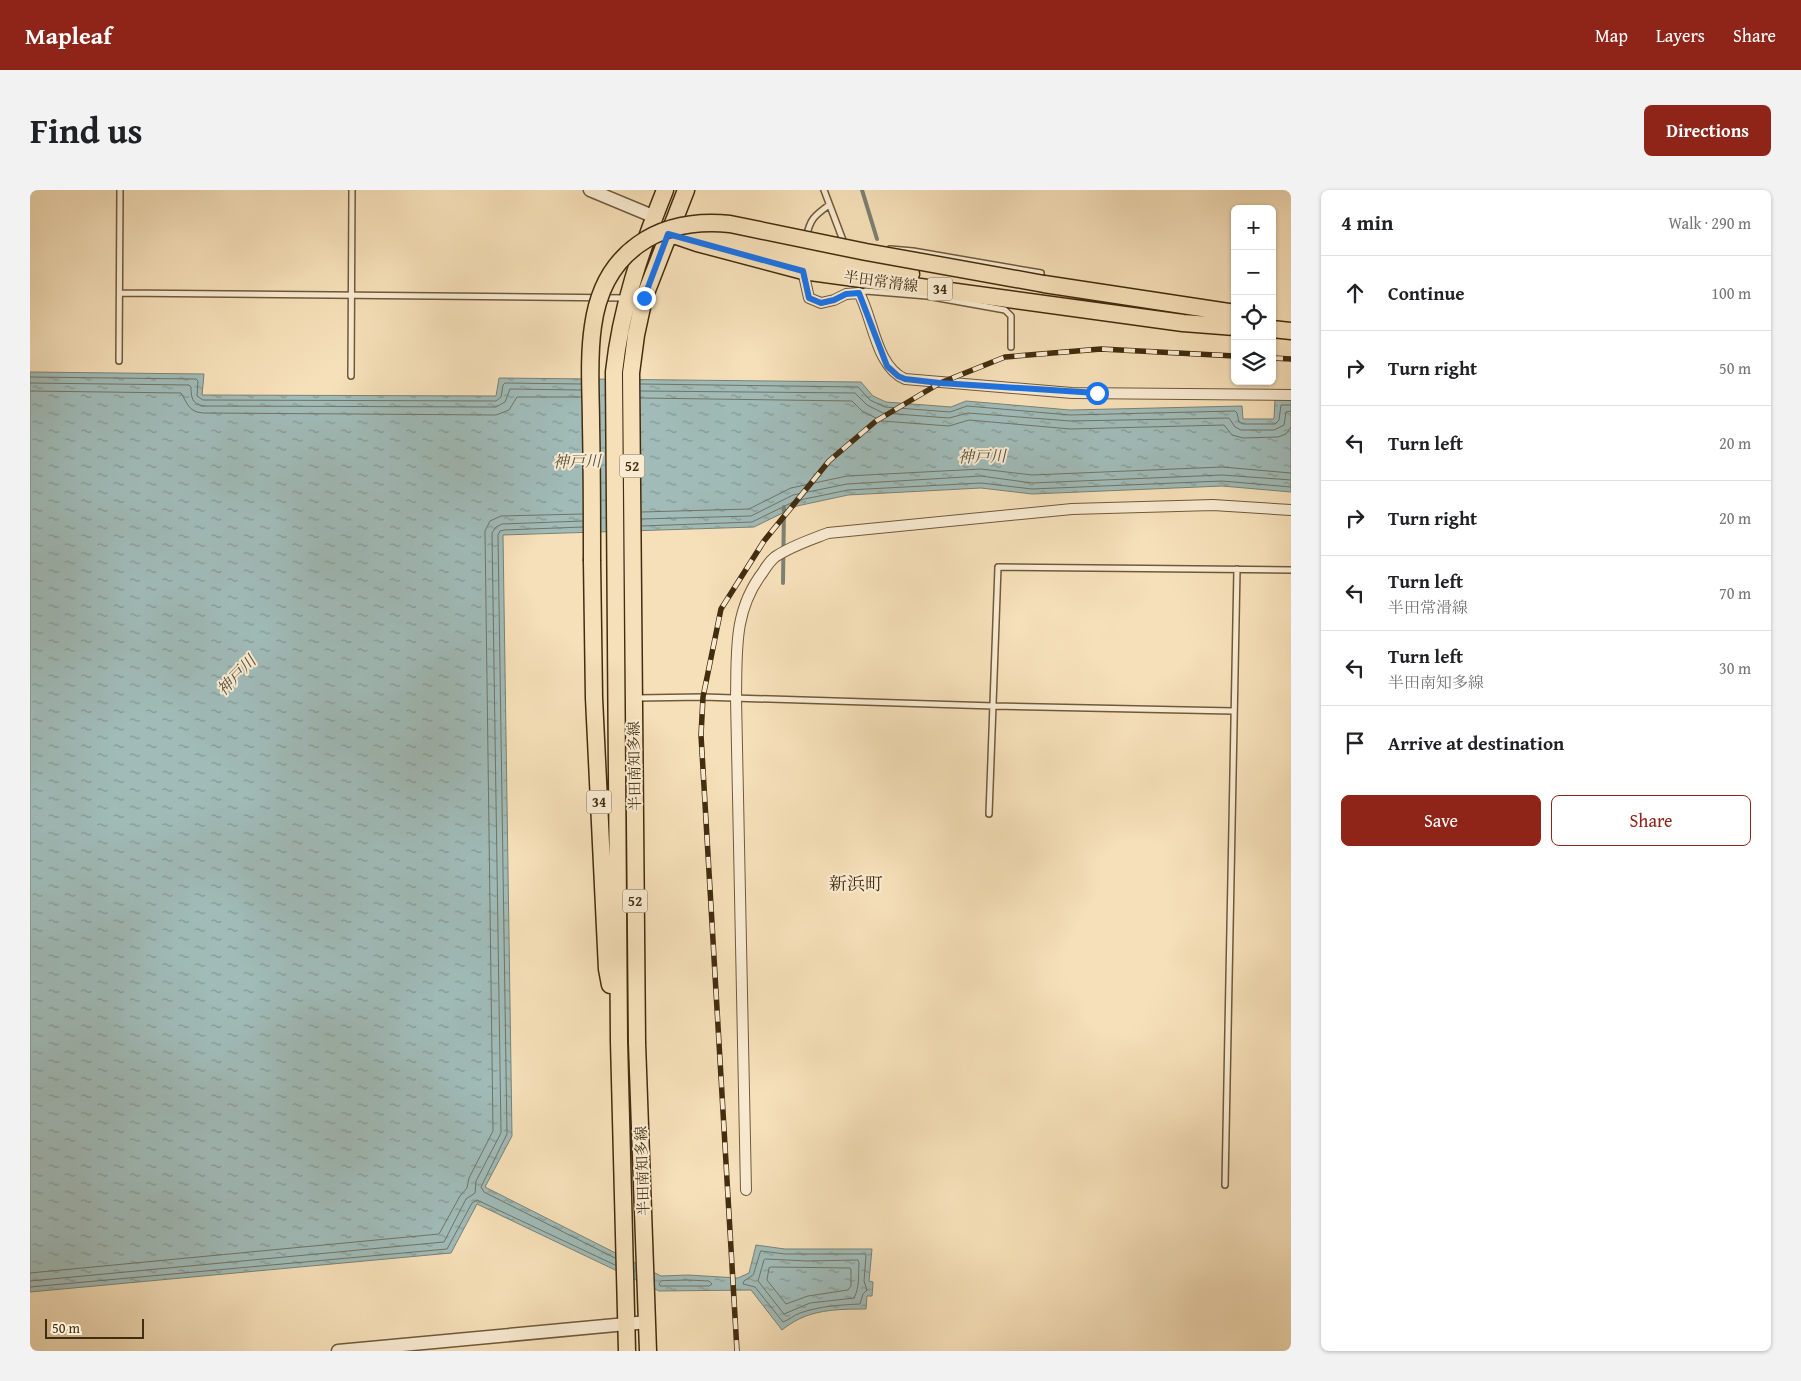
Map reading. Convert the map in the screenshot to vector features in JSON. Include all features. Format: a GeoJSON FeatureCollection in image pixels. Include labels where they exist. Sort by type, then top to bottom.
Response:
{"type":"FeatureCollection","features":[{"type":"Feature","properties":{"kind":"main road","name":"半田南知多線"},"geometry":{"type":"LineString","coordinates":[[627,1351],[619,1041],[614,372],[618,338],[627,298],[665,190]]}},
{"type":"Feature","properties":{"kind":"main road","name":"半田南知多線"},"geometry":{"type":"LineString","coordinates":[[648,1351],[637,1042],[631,373],[636,334],[644,298],[686,190]]}},
{"type":"Feature","properties":{"kind":"main road","name":"半田常滑線"},"geometry":{"type":"LineString","coordinates":[[654,219],[671,228],[804,255],[1182,323],[1231,327]]}},
{"type":"Feature","properties":{"kind":"main road","name":"34"},"geometry":{"type":"LineString","coordinates":[[619,1041],[607,969],[594,698],[591,382],[592,328],[599,299],[615,267],[631,250],[650,237],[665,230],[682,224],[714,222],[866,252],[1042,279],[1231,313]]}},
{"type":"Feature","properties":{"kind":"main road","name":"半田常滑線"},"geometry":{"type":"LineString","coordinates":[[804,255],[982,286],[1184,312],[1231,314]]}},
{"type":"Feature","properties":{"kind":"main road"},"geometry":{"type":"LineString","coordinates":[[1276,318],[1291,319]]}},
{"type":"Feature","properties":{"kind":"main road"},"geometry":{"type":"LineString","coordinates":[[1276,329],[1291,331]]}},
{"type":"Feature","properties":{"kind":"street"},"geometry":{"type":"LineString","coordinates":[[590,190],[654,219]]}},
{"type":"Feature","properties":{"kind":"street"},"geometry":{"type":"LineString","coordinates":[[804,255],[809,298],[821,303],[834,300],[846,294],[859,293],[887,366],[898,376],[905,379],[1072,393],[1291,396]]}},
{"type":"Feature","properties":{"kind":"street"},"geometry":{"type":"LineString","coordinates":[[746,1190],[736,698],[737,635],[743,607],[757,580],[774,558],[797,545],[828,533],[1072,509],[1213,505],[1291,510]]}},
{"type":"Feature","properties":{"kind":"street"},"geometry":{"type":"LineString","coordinates":[[338,1351],[648,1322]]}},
{"type":"Feature","properties":{"kind":"lane"},"geometry":{"type":"LineString","coordinates":[[119,361],[120,190]]}},
{"type":"Feature","properties":{"kind":"lane"},"geometry":{"type":"LineString","coordinates":[[351,376],[352,190]]}},
{"type":"Feature","properties":{"kind":"lane"},"geometry":{"type":"LineString","coordinates":[[824,190],[847,251],[890,249],[913,251],[1042,279]]}},
{"type":"Feature","properties":{"kind":"lane"},"geometry":{"type":"LineString","coordinates":[[804,255],[809,225],[814,216],[829,205]]}},
{"type":"Feature","properties":{"kind":"lane"},"geometry":{"type":"LineString","coordinates":[[859,293],[866,291],[927,296],[1005,310],[1010,316],[1012,347]]}},
{"type":"Feature","properties":{"kind":"lane"},"geometry":{"type":"LineString","coordinates":[[120,293],[627,298]]}},
{"type":"Feature","properties":{"kind":"lane"},"geometry":{"type":"LineString","coordinates":[[989,814],[998,566],[1291,570]]}},
{"type":"Feature","properties":{"kind":"lane"},"geometry":{"type":"LineString","coordinates":[[1225,1185],[1237,569]]}},
{"type":"Feature","properties":{"kind":"lane"},"geometry":{"type":"LineString","coordinates":[[616,698],[736,698],[1233,711]]}},
{"type":"Feature","properties":{"kind":"water","name":"神戸川"},"geometry":{"type":"Polygon","coordinates":[[[30,372],[204,374],[202,395],[496,396],[499,378],[861,382],[873,396],[886,402],[951,407],[966,401],[1070,410],[1242,406],[1243,419],[1274,419],[1275,399],[1291,400],[1291,492],[1222,486],[1032,494],[981,488],[848,495],[797,506],[754,527],[503,535],[512,1136],[485,1187],[661,1276],[688,1275],[738,1278],[749,1273],[756,1245],[785,1249],[872,1249],[869,1281],[873,1282],[872,1296],[867,1296],[866,1309],[815,1313],[799,1319],[782,1330],[751,1290],[659,1291],[477,1204],[451,1253],[30,1292],[30,372]]]}},
{"type":"Feature","properties":{"kind":"waterway"},"geometry":{"type":"LineString","coordinates":[[862,190],[877,239]]}},
{"type":"Feature","properties":{"kind":"waterway"},"geometry":{"type":"LineString","coordinates":[[783,583],[784,507]]}},
{"type":"Feature","properties":{"kind":"railway"},"geometry":{"type":"LineString","coordinates":[[737,1351],[701,735],[703,697],[721,609],[764,541],[829,461],[876,421],[940,383],[1005,357],[1101,349],[1231,356]]}},
{"type":"Feature","properties":{"kind":"railway"},"geometry":{"type":"LineString","coordinates":[[1276,358],[1291,359]]}},
{"type":"Feature","properties":{"kind":"district","name":"新浜町"},"geometry":{"type":"Point","coordinates":[856,883]}},
{"type":"Feature","properties":{"kind":"route"},"geometry":{"type":"LineString","coordinates":[[644,298],[668,234],[803,271],[809,298],[821,303],[834,300],[846,294],[859,293],[887,366],[892,372],[905,379],[1072,393],[1097,393]]}}]}
